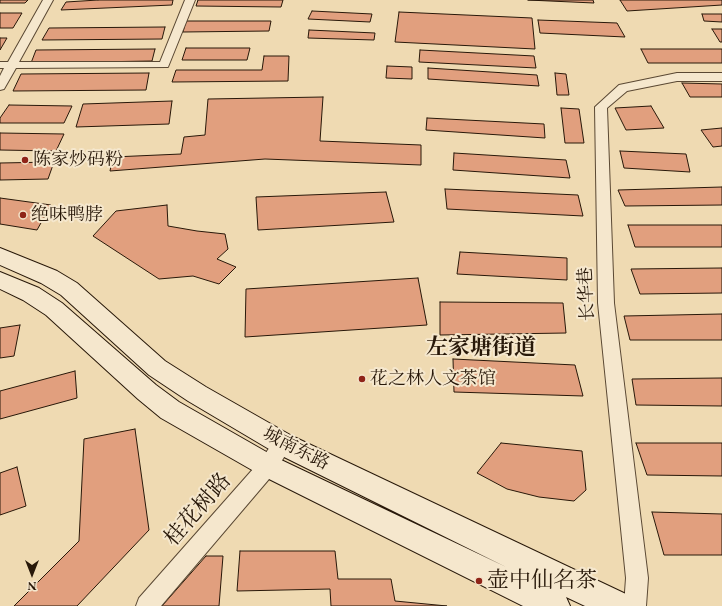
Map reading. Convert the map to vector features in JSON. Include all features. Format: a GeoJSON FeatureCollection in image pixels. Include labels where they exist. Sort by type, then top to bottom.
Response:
{"type":"FeatureCollection","features":[{"type":"Feature","properties":{"kind":"main road","name":"城南东路"},"geometry":{"type":"LineString","coordinates":[[0,256],[49,278],[69,289],[168,376],[283,444],[617,606]]}},
{"type":"Feature","properties":{"kind":"main road","name":"城南东路"},"geometry":{"type":"LineString","coordinates":[[0,280],[31,294],[54,309],[112,359],[147,392],[170,410],[268,466],[555,606]]}},
{"type":"Feature","properties":{"kind":"street"},"geometry":{"type":"LineString","coordinates":[[0,86],[48,0]]}},
{"type":"Feature","properties":{"kind":"street"},"geometry":{"type":"LineString","coordinates":[[0,65],[164,65],[190,0]]}},
{"type":"Feature","properties":{"kind":"street","name":"长华巷"},"geometry":{"type":"LineString","coordinates":[[635,606],[637,578],[606,302],[601,107],[624,88],[677,76],[722,77]]}},
{"type":"Feature","properties":{"kind":"street","name":"桂花树路"},"geometry":{"type":"LineString","coordinates":[[147,606],[268,466],[283,444]]}},
{"type":"Feature","properties":{"kind":"building"},"geometry":{"type":"Polygon","coordinates":[[[0,0],[28,0],[25,3],[0,3],[0,0]]]}},
{"type":"Feature","properties":{"kind":"building"},"geometry":{"type":"Polygon","coordinates":[[[98,0],[173,0],[172,5],[61,10],[66,2],[98,0]]]}},
{"type":"Feature","properties":{"kind":"building"},"geometry":{"type":"Polygon","coordinates":[[[198,0],[283,0],[281,7],[196,6],[198,0]]]}},
{"type":"Feature","properties":{"kind":"building"},"geometry":{"type":"Polygon","coordinates":[[[528,0],[593,0],[594,3],[528,0]]]}},
{"type":"Feature","properties":{"kind":"building"},"geometry":{"type":"Polygon","coordinates":[[[620,0],[722,0],[722,5],[627,11],[620,0]]]}},
{"type":"Feature","properties":{"kind":"building"},"geometry":{"type":"Polygon","coordinates":[[[312,11],[372,14],[370,22],[308,19],[312,11]]]}},
{"type":"Feature","properties":{"kind":"building"},"geometry":{"type":"Polygon","coordinates":[[[399,12],[532,18],[535,49],[395,42],[399,12]]]}},
{"type":"Feature","properties":{"kind":"building"},"geometry":{"type":"Polygon","coordinates":[[[0,13],[22,13],[13,28],[0,28],[0,13]]]}},
{"type":"Feature","properties":{"kind":"building"},"geometry":{"type":"Polygon","coordinates":[[[702,14],[722,14],[722,22],[704,21],[702,14]]]}},
{"type":"Feature","properties":{"kind":"building"},"geometry":{"type":"Polygon","coordinates":[[[538,20],[617,23],[625,37],[540,33],[538,20]]]}},
{"type":"Feature","properties":{"kind":"building"},"geometry":{"type":"Polygon","coordinates":[[[186,21],[271,21],[269,31],[183,32],[186,21]]]}},
{"type":"Feature","properties":{"kind":"building"},"geometry":{"type":"Polygon","coordinates":[[[165,27],[162,39],[42,40],[49,28],[165,27]]]}},
{"type":"Feature","properties":{"kind":"building"},"geometry":{"type":"Polygon","coordinates":[[[712,29],[722,29],[722,42],[720,42],[712,29]]]}},
{"type":"Feature","properties":{"kind":"building"},"geometry":{"type":"Polygon","coordinates":[[[309,30],[375,33],[374,40],[308,38],[309,30]]]}},
{"type":"Feature","properties":{"kind":"building"},"geometry":{"type":"Polygon","coordinates":[[[0,38],[7,38],[0,50],[0,38]]]}},
{"type":"Feature","properties":{"kind":"building"},"geometry":{"type":"Polygon","coordinates":[[[186,48],[250,48],[247,60],[182,60],[186,48]]]}},
{"type":"Feature","properties":{"kind":"building"},"geometry":{"type":"Polygon","coordinates":[[[155,49],[152,61],[31,63],[36,50],[155,49]]]}},
{"type":"Feature","properties":{"kind":"building"},"geometry":{"type":"Polygon","coordinates":[[[641,49],[722,49],[722,63],[648,63],[641,49]]]}},
{"type":"Feature","properties":{"kind":"building"},"geometry":{"type":"Polygon","coordinates":[[[420,50],[534,56],[536,68],[419,62],[420,50]]]}},
{"type":"Feature","properties":{"kind":"building"},"geometry":{"type":"Polygon","coordinates":[[[264,56],[289,56],[288,81],[172,82],[176,70],[262,70],[264,56]]]}},
{"type":"Feature","properties":{"kind":"building"},"geometry":{"type":"Polygon","coordinates":[[[387,66],[412,67],[412,79],[386,78],[387,66]]]}},
{"type":"Feature","properties":{"kind":"building"},"geometry":{"type":"Polygon","coordinates":[[[428,68],[537,75],[539,86],[428,79],[428,68]]]}},
{"type":"Feature","properties":{"kind":"building"},"geometry":{"type":"Polygon","coordinates":[[[149,73],[146,90],[13,91],[21,74],[149,73]]]}},
{"type":"Feature","properties":{"kind":"building"},"geometry":{"type":"Polygon","coordinates":[[[555,73],[566,74],[569,95],[557,95],[555,73]]]}},
{"type":"Feature","properties":{"kind":"building"},"geometry":{"type":"Polygon","coordinates":[[[682,83],[722,84],[722,97],[690,97],[682,83]]]}},
{"type":"Feature","properties":{"kind":"building"},"geometry":{"type":"Polygon","coordinates":[[[323,97],[320,141],[421,145],[421,165],[265,159],[110,171],[113,157],[181,154],[184,137],[205,135],[208,99],[323,97]]]}},
{"type":"Feature","properties":{"kind":"building"},"geometry":{"type":"Polygon","coordinates":[[[172,101],[169,124],[76,127],[83,104],[172,101]]]}},
{"type":"Feature","properties":{"kind":"building"},"geometry":{"type":"Polygon","coordinates":[[[9,105],[72,106],[64,123],[0,123],[0,118],[9,105]]]}},
{"type":"Feature","properties":{"kind":"building"},"geometry":{"type":"Polygon","coordinates":[[[651,106],[664,128],[626,130],[615,108],[651,106]]]}},
{"type":"Feature","properties":{"kind":"building"},"geometry":{"type":"Polygon","coordinates":[[[561,108],[579,109],[584,143],[565,143],[561,108]]]}},
{"type":"Feature","properties":{"kind":"building"},"geometry":{"type":"Polygon","coordinates":[[[427,118],[544,124],[545,138],[426,130],[427,118]]]}},
{"type":"Feature","properties":{"kind":"building"},"geometry":{"type":"Polygon","coordinates":[[[722,128],[722,146],[713,147],[701,130],[722,128]]]}},
{"type":"Feature","properties":{"kind":"building"},"geometry":{"type":"Polygon","coordinates":[[[0,133],[64,134],[56,151],[0,150],[0,133]]]}},
{"type":"Feature","properties":{"kind":"building"},"geometry":{"type":"Polygon","coordinates":[[[620,151],[686,154],[690,172],[624,168],[620,151]]]}},
{"type":"Feature","properties":{"kind":"building"},"geometry":{"type":"Polygon","coordinates":[[[454,153],[566,160],[570,178],[453,170],[454,153]]]}},
{"type":"Feature","properties":{"kind":"building"},"geometry":{"type":"Polygon","coordinates":[[[54,162],[48,179],[0,180],[0,163],[54,162]]]}},
{"type":"Feature","properties":{"kind":"building"},"geometry":{"type":"Polygon","coordinates":[[[722,187],[722,205],[625,206],[618,190],[722,187]]]}},
{"type":"Feature","properties":{"kind":"building"},"geometry":{"type":"Polygon","coordinates":[[[445,189],[578,195],[583,216],[447,209],[445,189]]]}},
{"type":"Feature","properties":{"kind":"building"},"geometry":{"type":"Polygon","coordinates":[[[386,192],[394,222],[258,230],[256,197],[386,192]]]}},
{"type":"Feature","properties":{"kind":"building","name":"绝味鸭脖"},"geometry":{"type":"Polygon","coordinates":[[[0,198],[51,205],[37,230],[0,224],[0,198]]]}},
{"type":"Feature","properties":{"kind":"building"},"geometry":{"type":"Polygon","coordinates":[[[167,205],[168,226],[225,234],[228,249],[217,259],[236,267],[219,284],[193,276],[159,279],[93,236],[116,211],[167,205]]]}},
{"type":"Feature","properties":{"kind":"building"},"geometry":{"type":"Polygon","coordinates":[[[628,225],[722,225],[722,247],[635,247],[628,225]]]}},
{"type":"Feature","properties":{"kind":"building"},"geometry":{"type":"Polygon","coordinates":[[[460,252],[567,258],[567,280],[457,274],[460,252]]]}},
{"type":"Feature","properties":{"kind":"building"},"geometry":{"type":"Polygon","coordinates":[[[722,268],[722,293],[640,294],[631,269],[722,268]]]}},
{"type":"Feature","properties":{"kind":"building"},"geometry":{"type":"Polygon","coordinates":[[[418,278],[427,325],[245,337],[246,289],[418,278]]]}},
{"type":"Feature","properties":{"kind":"building"},"geometry":{"type":"Polygon","coordinates":[[[440,302],[563,303],[566,333],[440,335],[440,302]]]}},
{"type":"Feature","properties":{"kind":"building"},"geometry":{"type":"Polygon","coordinates":[[[722,314],[722,340],[630,340],[624,316],[722,314]]]}},
{"type":"Feature","properties":{"kind":"building"},"geometry":{"type":"Polygon","coordinates":[[[20,325],[14,356],[0,358],[0,328],[20,325]]]}},
{"type":"Feature","properties":{"kind":"building"},"geometry":{"type":"Polygon","coordinates":[[[453,359],[575,365],[583,396],[454,392],[453,359]]]}},
{"type":"Feature","properties":{"kind":"building"},"geometry":{"type":"Polygon","coordinates":[[[75,371],[77,398],[0,419],[0,391],[75,371]]]}},
{"type":"Feature","properties":{"kind":"building"},"geometry":{"type":"Polygon","coordinates":[[[722,378],[722,406],[636,405],[632,379],[722,378]]]}},
{"type":"Feature","properties":{"kind":"building"},"geometry":{"type":"Polygon","coordinates":[[[135,429],[149,530],[77,606],[14,606],[79,541],[84,439],[135,429]]]}},
{"type":"Feature","properties":{"kind":"building"},"geometry":{"type":"Polygon","coordinates":[[[501,443],[582,451],[586,490],[574,501],[539,497],[507,489],[477,473],[501,443]]]}},
{"type":"Feature","properties":{"kind":"building"},"geometry":{"type":"Polygon","coordinates":[[[636,443],[722,443],[722,476],[647,475],[636,443]]]}},
{"type":"Feature","properties":{"kind":"building"},"geometry":{"type":"Polygon","coordinates":[[[17,467],[26,506],[0,515],[0,473],[17,467]]]}},
{"type":"Feature","properties":{"kind":"building"},"geometry":{"type":"Polygon","coordinates":[[[652,512],[722,514],[722,555],[664,555],[652,512]]]}},
{"type":"Feature","properties":{"kind":"building"},"geometry":{"type":"Polygon","coordinates":[[[240,551],[335,551],[338,579],[391,579],[395,601],[447,606],[331,606],[330,589],[237,591],[240,551]]]}},
{"type":"Feature","properties":{"kind":"building"},"geometry":{"type":"Polygon","coordinates":[[[206,556],[223,556],[219,606],[162,606],[206,556]]]}},
{"type":"Feature","properties":{"kind":"place","name":"陈家炒码粉"},"geometry":{"type":"Point","coordinates":[25,160]}},
{"type":"Feature","properties":{"kind":"place","name":"绝味鸭脖"},"geometry":{"type":"Point","coordinates":[23,215]}},
{"type":"Feature","properties":{"kind":"place","name":"花之林人文茶馆"},"geometry":{"type":"Point","coordinates":[362,379]}},
{"type":"Feature","properties":{"kind":"place","name":"壶中仙名茶"},"geometry":{"type":"Point","coordinates":[479,581]}},
{"type":"Feature","properties":{"kind":"district","name":"左家塘街道"},"geometry":{"type":"Point","coordinates":[481,348]}}]}
